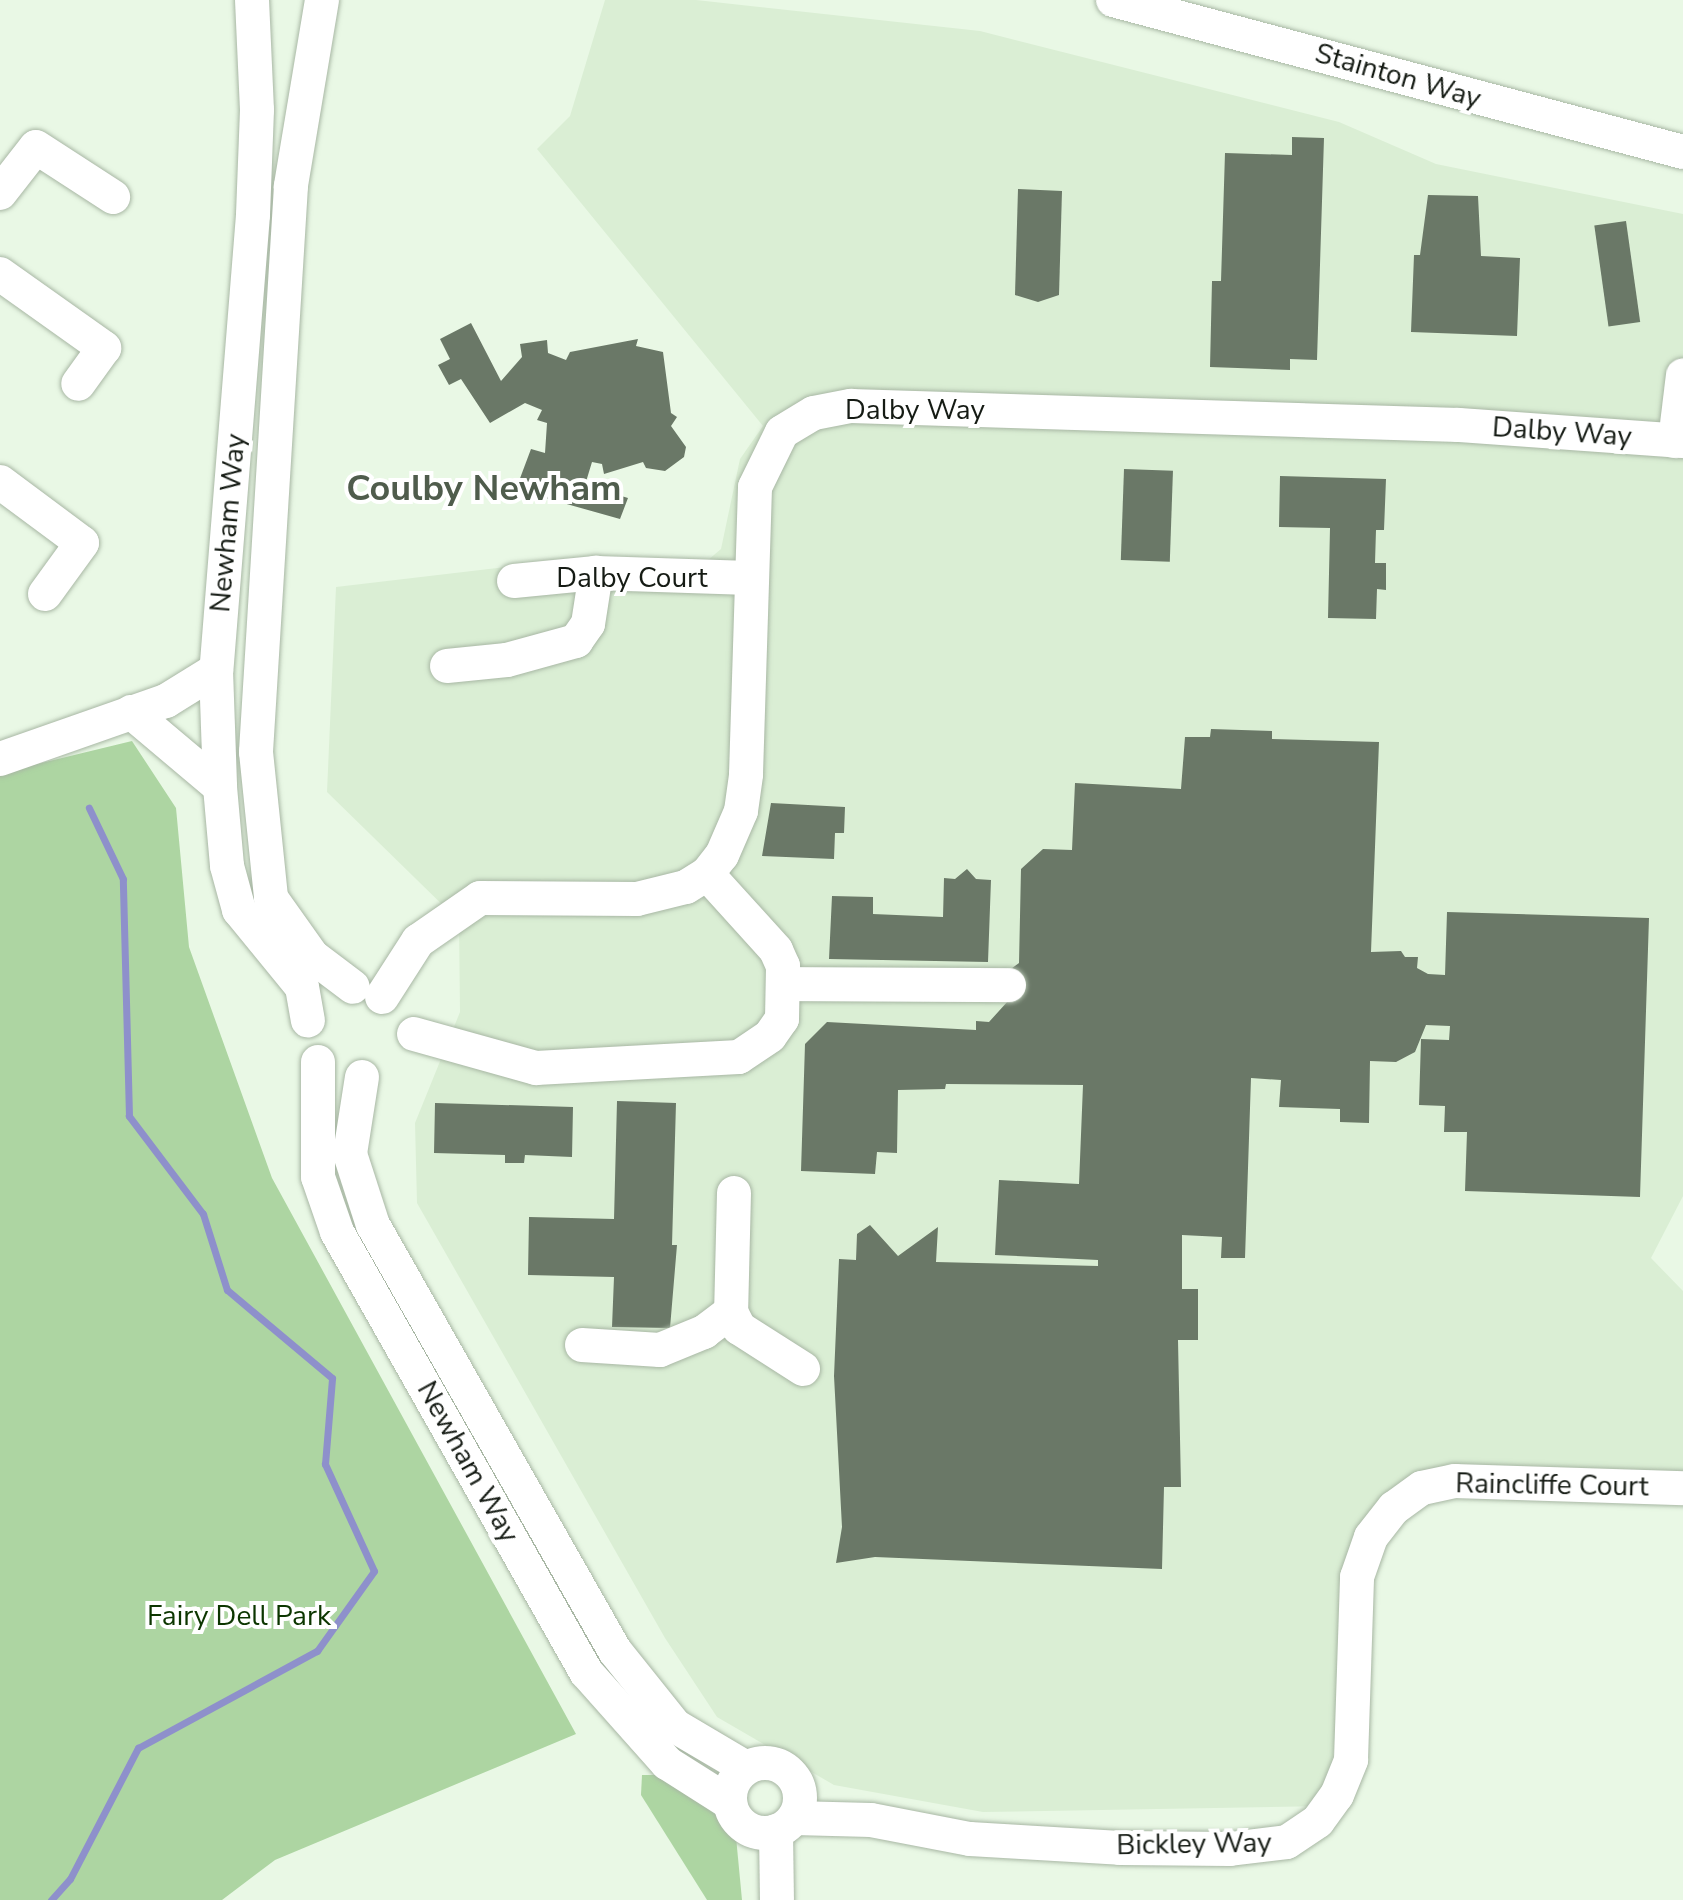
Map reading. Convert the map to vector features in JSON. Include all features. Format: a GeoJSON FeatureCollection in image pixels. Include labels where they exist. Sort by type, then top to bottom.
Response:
{"type":"FeatureCollection","features":[{"type":"Feature","properties":{"kind":"street","name":"Newham Way"},"geometry":{"type":"LineString","coordinates":[[252,0],[257,110],[253,215],[216,670],[220,787],[227,866],[239,910],[302,987],[310,1049],[318,1062],[318,1177],[337,1232],[586,1672],[667,1763],[730,1803],[741,1825],[764,1834],[785,1824]]}},
{"type":"Feature","properties":{"kind":"street","name":"Newham Way"},"geometry":{"type":"LineString","coordinates":[[322,0],[291,186],[256,752],[271,898],[312,956],[368,992],[397,1021],[389,1057],[350,1154],[373,1225],[615,1651],[675,1726],[746,1768],[770,1764],[789,1773],[800,1795],[785,1824],[777,1900]]}},
{"type":"Feature","properties":{"kind":"street","name":"Stainton Way"},"geometry":{"type":"LineString","coordinates":[[1113,0],[1683,152]]}},
{"type":"Feature","properties":{"kind":"street"},"geometry":{"type":"LineString","coordinates":[[0,193],[36,147],[113,197]]}},
{"type":"Feature","properties":{"kind":"street"},"geometry":{"type":"LineString","coordinates":[[0,274],[104,348],[78,384]]}},
{"type":"Feature","properties":{"kind":"street","name":"Dalby Way"},"geometry":{"type":"LineString","coordinates":[[707,874],[737,820],[746,774],[755,487],[763,462],[782,432],[814,413],[851,406],[1543,428],[1679,441],[1683,375]]}},
{"type":"Feature","properties":{"kind":"street"},"geometry":{"type":"LineString","coordinates":[[0,482],[82,543],[45,594]]}},
{"type":"Feature","properties":{"kind":"street"},"geometry":{"type":"LineString","coordinates":[[447,666],[507,660],[576,641],[588,624],[596,573]]}},
{"type":"Feature","properties":{"kind":"street","name":"Dalby Court"},"geometry":{"type":"LineString","coordinates":[[514,581],[596,573],[750,578]]}},
{"type":"Feature","properties":{"kind":"street"},"geometry":{"type":"LineString","coordinates":[[0,759],[166,701],[216,670]]}},
{"type":"Feature","properties":{"kind":"street"},"geometry":{"type":"LineString","coordinates":[[131,712],[220,787]]}},
{"type":"Feature","properties":{"kind":"street"},"geometry":{"type":"LineString","coordinates":[[308,1020],[327,995],[368,992],[418,941],[480,898],[637,899],[686,887],[707,874],[776,950],[786,984],[782,1019],[770,1036],[739,1057],[536,1068],[389,1057],[331,1072],[318,1062]]}},
{"type":"Feature","properties":{"kind":"street"},"geometry":{"type":"LineString","coordinates":[[786,984],[1009,985]]}},
{"type":"Feature","properties":{"kind":"street"},"geometry":{"type":"LineString","coordinates":[[734,1193],[731,1312],[739,1328],[803,1369]]}},
{"type":"Feature","properties":{"kind":"street"},"geometry":{"type":"LineString","coordinates":[[582,1345],[660,1350],[704,1332],[731,1312]]}},
{"type":"Feature","properties":{"kind":"street","name":"Raincliffe Court"},"geometry":{"type":"LineString","coordinates":[[1422,1488],[1455,1481],[1683,1488]]}},
{"type":"Feature","properties":{"kind":"street","name":"Bickley Way"},"geometry":{"type":"LineString","coordinates":[[785,1824],[871,1820],[970,1839],[1120,1848],[1230,1849],[1287,1842],[1318,1821],[1337,1795],[1351,1760],[1357,1577],[1371,1537],[1394,1508],[1422,1488]]}},
{"type":"Feature","properties":{"kind":"street"},"geometry":{"type":"LineString","coordinates":[[730,1803],[735,1779],[746,1768]]}},
{"type":"Feature","properties":{"kind":"shaded area"},"geometry":{"type":"Polygon","coordinates":[[[605,0],[696,0],[980,31],[1339,122],[1436,164],[1683,214],[1683,1196],[1651,1258],[1683,1291],[1683,1485],[1499,1478],[1391,1505],[1354,1576],[1327,1806],[983,1812],[834,1785],[717,1717],[665,1638],[417,1203],[415,1123],[460,1012],[459,921],[327,792],[336,587],[549,562],[708,560],[721,549],[740,459],[763,426],[537,149],[570,116],[605,0]]]}},
{"type":"Feature","properties":{"kind":"green space","name":"Fairy Dell Park"},"geometry":{"type":"Polygon","coordinates":[[[132,741],[176,808],[189,947],[272,1178],[576,1734],[275,1860],[222,1900],[0,1900],[0,773],[132,741]]]}},
{"type":"Feature","properties":{"kind":"green space"},"geometry":{"type":"Polygon","coordinates":[[[642,1775],[659,1775],[725,1813],[736,1837],[742,1900],[707,1900],[641,1795],[642,1775]]]}},
{"type":"Feature","properties":{"kind":"building"},"geometry":{"type":"Polygon","coordinates":[[[1292,137],[1324,138],[1317,360],[1290,359],[1290,370],[1210,367],[1212,281],[1221,281],[1225,153],[1292,155],[1292,137]]]}},
{"type":"Feature","properties":{"kind":"building"},"geometry":{"type":"Polygon","coordinates":[[[1018,189],[1062,191],[1059,295],[1038,302],[1015,295],[1018,189]]]}},
{"type":"Feature","properties":{"kind":"building"},"geometry":{"type":"Polygon","coordinates":[[[1428,195],[1478,196],[1481,256],[1520,258],[1517,336],[1411,332],[1414,255],[1420,255],[1428,195]]]}},
{"type":"Feature","properties":{"kind":"building"},"geometry":{"type":"Polygon","coordinates":[[[1626,221],[1640,322],[1609,326],[1594,225],[1626,221]]]}},
{"type":"Feature","properties":{"kind":"building"},"geometry":{"type":"Polygon","coordinates":[[[471,323],[501,381],[522,357],[520,344],[547,340],[548,353],[566,360],[570,352],[638,339],[636,346],[663,352],[671,413],[677,417],[671,426],[686,447],[684,457],[665,471],[646,468],[643,462],[604,474],[602,464],[592,462],[585,485],[628,498],[620,519],[531,494],[533,485],[519,481],[531,449],[545,453],[547,423],[537,420],[542,410],[525,403],[490,423],[461,379],[449,385],[438,365],[450,359],[440,339],[471,323]]]}},
{"type":"Feature","properties":{"kind":"building"},"geometry":{"type":"Polygon","coordinates":[[[1124,469],[1173,471],[1170,562],[1121,560],[1124,469]]]}},
{"type":"Feature","properties":{"kind":"building"},"geometry":{"type":"Polygon","coordinates":[[[1280,476],[1386,479],[1384,530],[1376,530],[1375,563],[1386,563],[1386,590],[1377,589],[1376,619],[1328,618],[1330,528],[1279,527],[1280,476]]]}},
{"type":"Feature","properties":{"kind":"building"},"geometry":{"type":"Polygon","coordinates":[[[1211,729],[1272,731],[1272,739],[1379,742],[1371,952],[1401,951],[1405,957],[1418,957],[1417,968],[1428,974],[1445,975],[1447,912],[1649,918],[1640,1197],[1465,1191],[1467,1132],[1444,1132],[1445,1106],[1419,1105],[1421,1039],[1449,1040],[1450,1026],[1426,1025],[1415,1052],[1396,1062],[1370,1061],[1369,1123],[1340,1122],[1340,1109],[1279,1107],[1281,1080],[1251,1078],[1245,1258],[1221,1258],[1222,1237],[1182,1235],[1182,1289],[1198,1289],[1198,1340],[1178,1340],[1181,1487],[1164,1487],[1162,1569],[875,1557],[836,1563],[842,1527],[834,1376],[839,1259],[856,1260],[857,1234],[870,1225],[898,1256],[938,1227],[936,1262],[1098,1266],[1098,1260],[995,1255],[999,1180],[1079,1184],[1083,1085],[946,1084],[945,1089],[898,1090],[897,1153],[877,1152],[875,1174],[801,1171],[805,1044],[827,1022],[976,1030],[976,1021],[989,1022],[1008,1001],[1008,971],[1019,963],[1021,869],[1043,849],[1072,850],[1075,783],[1181,789],[1185,737],[1210,737],[1211,729]]]}},
{"type":"Feature","properties":{"kind":"building"},"geometry":{"type":"Polygon","coordinates":[[[771,803],[845,807],[844,833],[835,833],[834,859],[762,856],[771,803]]]}},
{"type":"Feature","properties":{"kind":"building"},"geometry":{"type":"Polygon","coordinates":[[[967,869],[976,879],[991,880],[988,962],[829,959],[832,896],[873,897],[873,914],[943,917],[944,878],[955,879],[967,869]]]}},
{"type":"Feature","properties":{"kind":"building"},"geometry":{"type":"Polygon","coordinates":[[[617,1101],[676,1103],[672,1245],[677,1245],[670,1328],[612,1327],[614,1277],[528,1275],[529,1217],[614,1219],[617,1101]]]}},
{"type":"Feature","properties":{"kind":"building"},"geometry":{"type":"Polygon","coordinates":[[[435,1103],[573,1107],[572,1157],[525,1155],[524,1163],[505,1163],[505,1155],[434,1153],[435,1103]]]}},
{"type":"Feature","properties":{"kind":"waterway"},"geometry":{"type":"LineString","coordinates":[[51,1900],[70,1879],[138,1748],[317,1651],[374,1571],[325,1464],[332,1378],[227,1290],[203,1214],[129,1116],[123,879],[89,808]]}},
{"type":"Feature","properties":{"kind":"district","name":"Coulby Newham"},"geometry":{"type":"Point","coordinates":[484,489]}}]}
